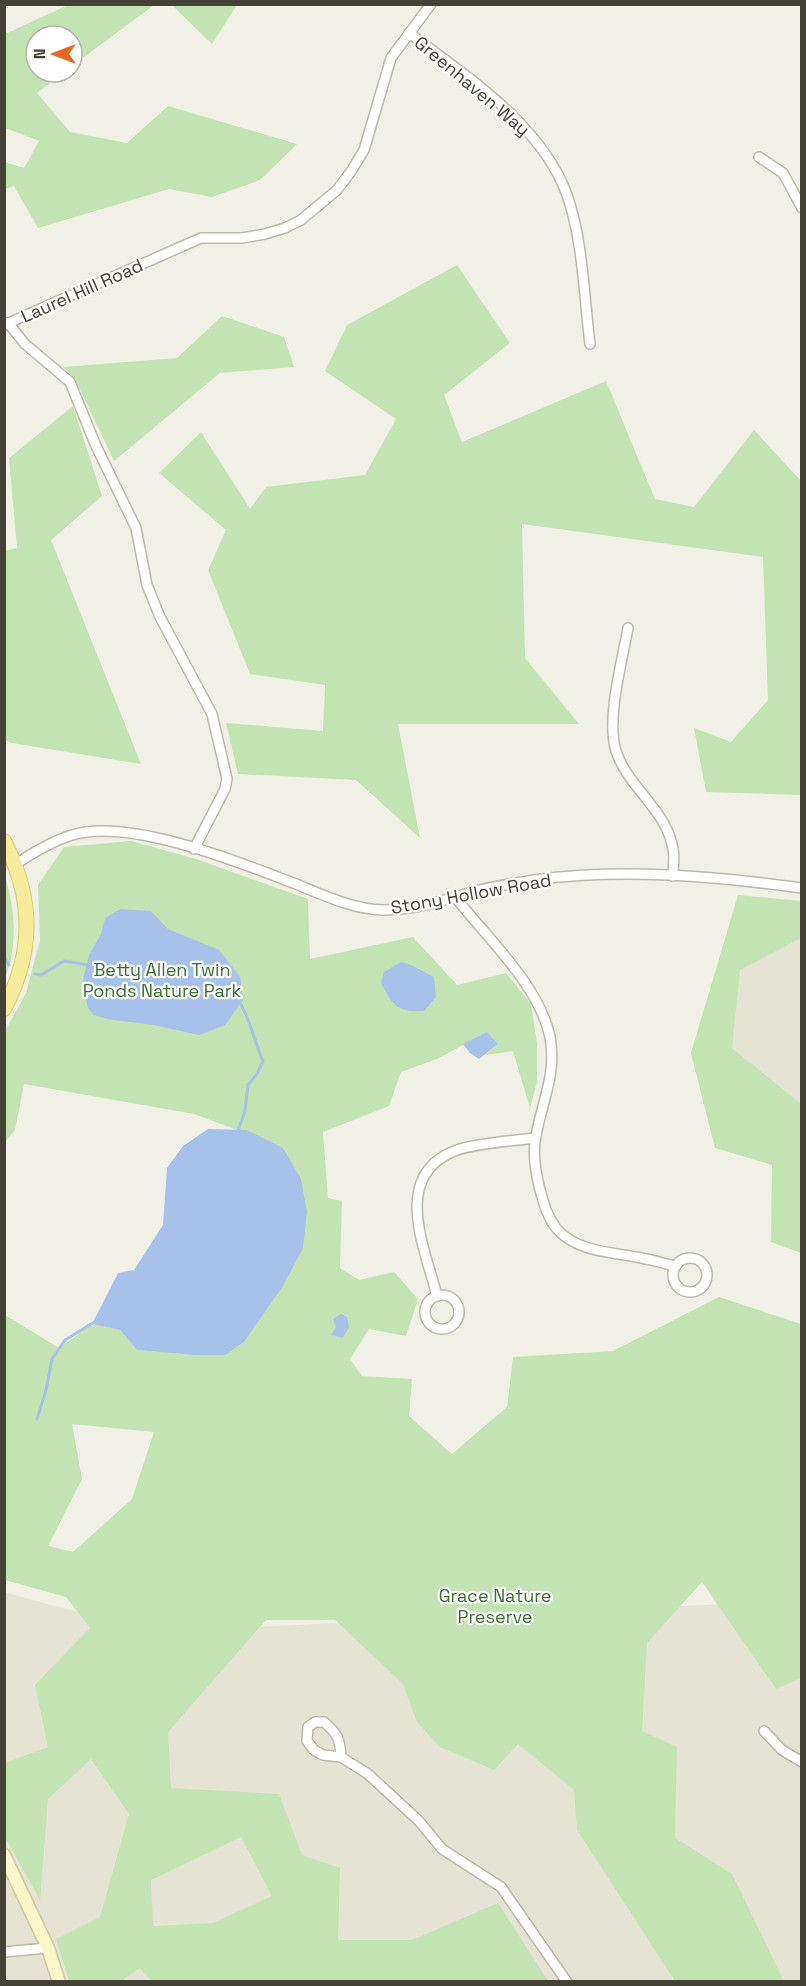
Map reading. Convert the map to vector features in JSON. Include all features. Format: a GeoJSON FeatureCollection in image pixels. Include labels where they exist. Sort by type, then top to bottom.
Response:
{"type":"FeatureCollection","features":[{"type":"Feature","properties":{"kind":"main road"},"geometry":{"type":"LineString","coordinates":[[4,841],[16,864],[27,906],[27,937],[16,987],[4,1009]]}},
{"type":"Feature","properties":{"kind":"main road"},"geometry":{"type":"LineString","coordinates":[[4,1855],[48,1948],[59,1982]]}},
{"type":"Feature","properties":{"kind":"street","name":"Laurel Hill Road"},"geometry":{"type":"LineString","coordinates":[[194,849],[225,789],[227,779],[212,714],[160,617],[147,585],[136,528],[96,446],[70,382],[25,345],[6,324],[201,238],[242,238],[265,234],[301,220],[337,190],[364,150],[391,58],[431,4]]}},
{"type":"Feature","properties":{"kind":"street","name":"Greenhaven Way"},"geometry":{"type":"LineString","coordinates":[[410,33],[512,115],[544,150],[557,172],[568,195],[575,225],[590,344]]}},
{"type":"Feature","properties":{"kind":"street"},"geometry":{"type":"LineString","coordinates":[[759,156],[783,173],[801,208]]}},
{"type":"Feature","properties":{"kind":"street"},"geometry":{"type":"LineString","coordinates":[[628,628],[613,714],[615,749],[634,786],[665,824],[673,849],[673,876]]}},
{"type":"Feature","properties":{"kind":"street","name":"Stony Hollow Road"},"geometry":{"type":"LineString","coordinates":[[16,864],[40,849],[73,834],[110,830],[140,833],[277,877],[345,903],[381,910],[399,909],[456,898],[522,882],[570,876],[673,876],[733,879],[801,888]]}},
{"type":"Feature","properties":{"kind":"street"},"geometry":{"type":"LineString","coordinates":[[456,898],[531,993],[549,1036],[552,1058],[551,1078],[535,1138],[538,1183],[546,1214],[557,1229],[569,1239],[586,1247],[676,1266]]}},
{"type":"Feature","properties":{"kind":"street"},"geometry":{"type":"LineString","coordinates":[[437,1296],[416,1213],[416,1196],[423,1178],[445,1156],[459,1150],[535,1138]]}},
{"type":"Feature","properties":{"kind":"street"},"geometry":{"type":"LineString","coordinates":[[764,1731],[782,1750],[801,1762]]}},
{"type":"Feature","properties":{"kind":"street"},"geometry":{"type":"LineString","coordinates":[[341,1757],[368,1774],[419,1821],[442,1849],[501,1887],[567,1982]]}},
{"type":"Feature","properties":{"kind":"street"},"geometry":{"type":"LineString","coordinates":[[4,1952],[48,1948]]}},
{"type":"Feature","properties":{"kind":"shaded area"},"geometry":{"type":"Polygon","coordinates":[[[801,908],[801,1181],[713,1064],[735,951],[801,908]]]}},
{"type":"Feature","properties":{"kind":"shaded area"},"geometry":{"type":"Polygon","coordinates":[[[801,1542],[801,1981],[5,1981],[4,1592],[151,1632],[763,1602],[801,1542]]]}},
{"type":"Feature","properties":{"kind":"green space"},"geometry":{"type":"Polygon","coordinates":[[[68,5],[154,5],[84,57],[84,24],[27,24],[68,5]]]}},
{"type":"Feature","properties":{"kind":"green space"},"geometry":{"type":"Polygon","coordinates":[[[172,5],[237,5],[212,44],[172,5]]]}},
{"type":"Feature","properties":{"kind":"green space"},"geometry":{"type":"Polygon","coordinates":[[[24,25],[24,84],[49,84],[37,93],[70,132],[127,143],[168,106],[297,144],[260,180],[212,197],[169,189],[38,228],[14,186],[5,189],[5,162],[24,168],[39,141],[5,128],[5,34],[24,25]]]}},
{"type":"Feature","properties":{"kind":"green space"},"geometry":{"type":"Polygon","coordinates":[[[457,265],[510,343],[444,395],[462,442],[606,381],[655,499],[694,507],[754,430],[801,481],[801,795],[706,792],[694,728],[731,742],[768,700],[763,557],[522,524],[525,658],[579,724],[398,724],[420,838],[356,780],[238,774],[226,723],[323,731],[325,685],[250,674],[208,570],[226,530],[159,473],[201,432],[250,509],[266,487],[365,475],[396,419],[325,371],[347,325],[457,265]]]}},
{"type":"Feature","properties":{"kind":"green space"},"geometry":{"type":"Polygon","coordinates":[[[222,316],[284,337],[294,367],[220,373],[114,461],[75,379],[63,367],[177,358],[222,316]]]}},
{"type":"Feature","properties":{"kind":"green space"},"geometry":{"type":"Polygon","coordinates":[[[73,406],[102,496],[51,540],[141,764],[5,740],[5,551],[17,548],[9,458],[73,406]]]}},
{"type":"Feature","properties":{"kind":"green space"},"geometry":{"type":"Polygon","coordinates":[[[131,841],[196,859],[308,899],[310,959],[413,937],[457,985],[506,973],[531,1004],[537,1043],[537,1082],[530,1108],[513,1051],[485,1055],[498,1044],[487,1032],[437,1059],[401,1072],[389,1106],[323,1132],[328,1198],[342,1201],[340,1268],[359,1280],[394,1272],[418,1299],[406,1336],[369,1329],[350,1359],[362,1376],[412,1379],[409,1416],[452,1454],[507,1407],[513,1357],[613,1351],[719,1297],[801,1324],[801,1678],[776,1689],[702,1582],[647,1643],[642,1731],[677,1747],[675,1838],[732,1874],[784,1981],[675,1981],[577,1830],[574,1790],[518,1744],[494,1770],[440,1747],[417,1722],[403,1684],[335,1620],[266,1620],[168,1732],[171,1788],[279,1794],[302,1855],[340,1868],[338,1940],[412,1940],[498,1903],[548,1981],[152,1982],[140,1968],[121,1981],[69,1981],[56,1939],[100,1917],[129,1814],[91,1759],[48,1799],[40,1900],[5,1837],[5,1763],[48,1747],[35,1685],[90,1628],[66,1597],[5,1580],[5,1315],[59,1348],[92,1324],[120,1330],[137,1350],[193,1355],[226,1355],[244,1342],[260,1318],[247,1130],[237,1130],[194,1114],[24,1084],[15,1130],[5,1142],[5,1031],[26,993],[40,940],[38,885],[64,847],[131,841]],[[72,1424],[82,1479],[48,1546],[73,1552],[132,1499],[154,1432],[72,1424]],[[241,1837],[151,1880],[153,1926],[213,1923],[272,1896],[241,1837]]]}},
{"type":"Feature","properties":{"kind":"green space"},"geometry":{"type":"Polygon","coordinates":[[[5,876],[14,927],[12,953],[5,978],[5,876]]]}},
{"type":"Feature","properties":{"kind":"green space"},"geometry":{"type":"Polygon","coordinates":[[[738,895],[801,901],[801,938],[740,970],[732,1048],[801,1104],[801,1253],[771,1242],[772,1165],[715,1148],[691,1053],[738,895]]]}},
{"type":"Feature","properties":{"kind":"water"},"geometry":{"type":"Polygon","coordinates":[[[120,909],[151,911],[168,929],[219,950],[240,977],[243,1000],[225,1025],[199,1035],[94,1015],[88,1008],[82,984],[89,955],[101,934],[105,918],[120,909]]]}},
{"type":"Feature","properties":{"kind":"water"},"geometry":{"type":"Polygon","coordinates":[[[401,962],[434,977],[436,997],[424,1011],[408,1011],[397,1006],[381,983],[384,972],[401,962]]]}},
{"type":"Feature","properties":{"kind":"water"},"geometry":{"type":"Polygon","coordinates":[[[487,1032],[498,1044],[479,1059],[463,1044],[487,1032]]]}},
{"type":"Feature","properties":{"kind":"water"},"geometry":{"type":"Polygon","coordinates":[[[208,1129],[247,1130],[283,1148],[301,1179],[307,1212],[303,1248],[283,1286],[244,1342],[226,1355],[193,1355],[137,1350],[120,1330],[92,1324],[118,1273],[134,1270],[163,1225],[167,1168],[183,1146],[208,1129]]]}},
{"type":"Feature","properties":{"kind":"water"},"geometry":{"type":"Polygon","coordinates":[[[341,1314],[347,1317],[349,1327],[343,1338],[331,1335],[336,1327],[333,1319],[341,1314]]]}},
{"type":"Feature","properties":{"kind":"waterway"},"geometry":{"type":"LineString","coordinates":[[4,957],[9,965]]}},
{"type":"Feature","properties":{"kind":"waterway"},"geometry":{"type":"LineString","coordinates":[[35,974],[41,975],[64,961],[89,965]]}},
{"type":"Feature","properties":{"kind":"waterway"},"geometry":{"type":"LineString","coordinates":[[237,1133],[245,1111],[248,1085],[257,1074],[263,1061],[247,1017],[238,1003]]}},
{"type":"Feature","properties":{"kind":"waterway"},"geometry":{"type":"LineString","coordinates":[[37,1419],[52,1359],[65,1340],[96,1321]]}},
{"type":"Feature","properties":{"kind":"park label","name":"Betty Allen Twin Ponds Nature Park"},"geometry":{"type":"Point","coordinates":[162,980]}},
{"type":"Feature","properties":{"kind":"park label","name":"Grace Nature Preserve"},"geometry":{"type":"Point","coordinates":[495,1606]}}]}
